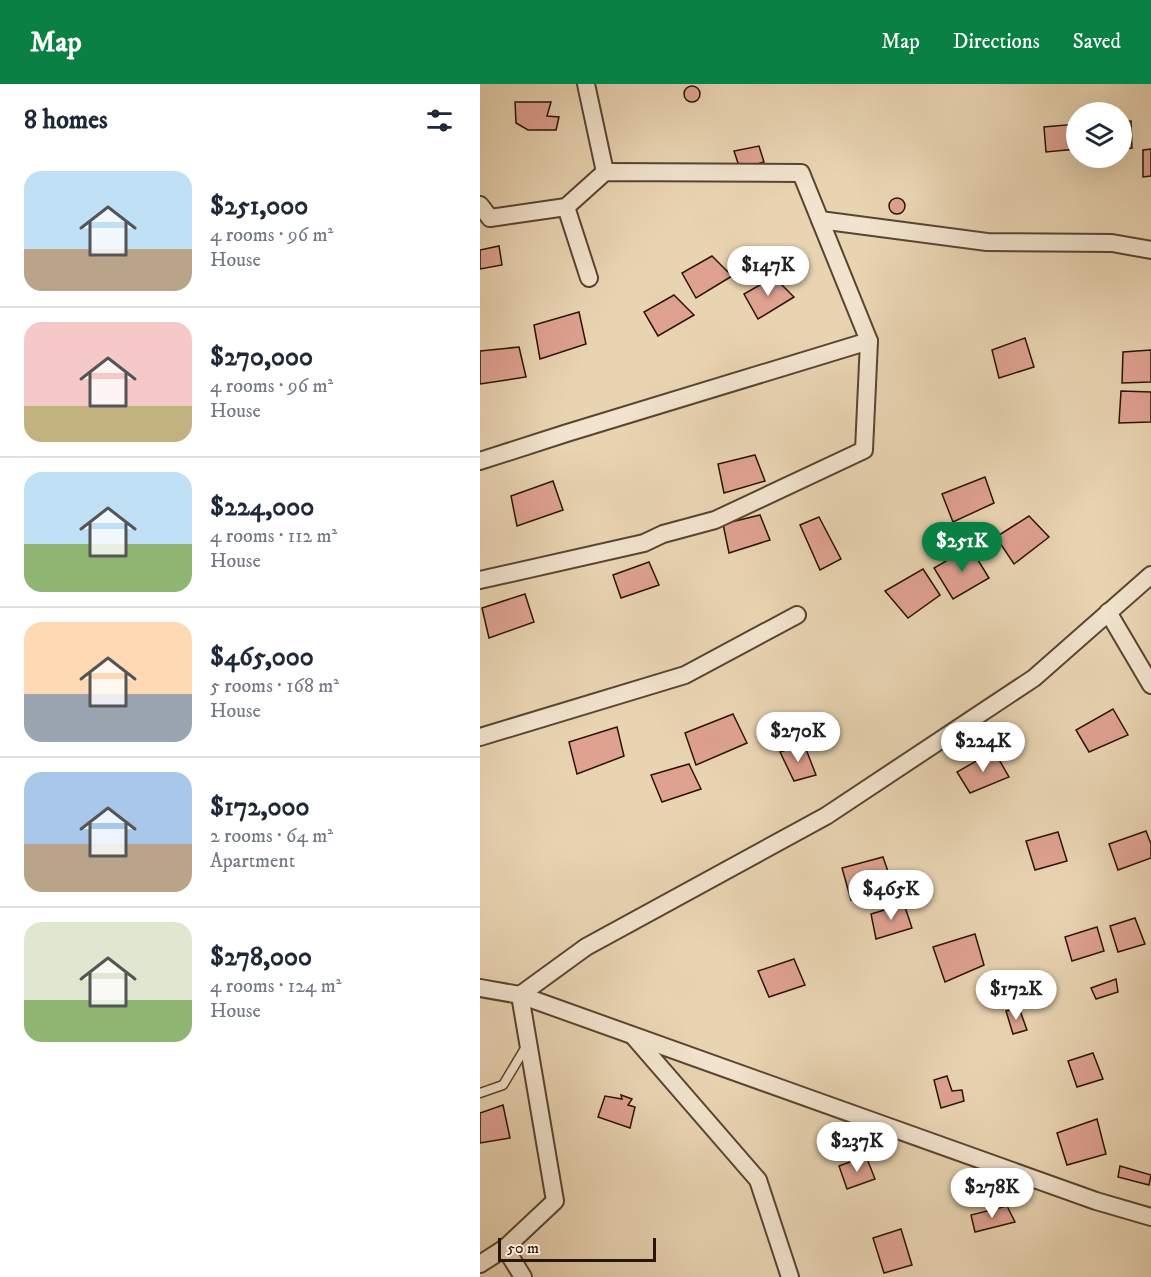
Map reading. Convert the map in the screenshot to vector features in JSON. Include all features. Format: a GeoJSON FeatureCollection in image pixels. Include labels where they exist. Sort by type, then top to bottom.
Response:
{"type":"FeatureCollection","features":[{"type":"Feature","properties":{"kind":"street"},"geometry":{"type":"LineString","coordinates":[[586,84],[605,172]]}},
{"type":"Feature","properties":{"kind":"street"},"geometry":{"type":"LineString","coordinates":[[480,205],[490,218],[566,207],[605,172],[801,172],[869,341],[864,450],[715,520],[663,534],[644,543],[480,580]]}},
{"type":"Feature","properties":{"kind":"street"},"geometry":{"type":"LineString","coordinates":[[566,207],[589,278]]}},
{"type":"Feature","properties":{"kind":"street"},"geometry":{"type":"LineString","coordinates":[[820,220],[987,242],[1112,243],[1151,250]]}},
{"type":"Feature","properties":{"kind":"street"},"geometry":{"type":"LineString","coordinates":[[480,462],[567,433],[869,341]]}},
{"type":"Feature","properties":{"kind":"street"},"geometry":{"type":"LineString","coordinates":[[520,995],[586,947],[826,816],[1034,678],[1151,574]]}},
{"type":"Feature","properties":{"kind":"street"},"geometry":{"type":"LineString","coordinates":[[1108,612],[1151,685]]}},
{"type":"Feature","properties":{"kind":"street"},"geometry":{"type":"LineString","coordinates":[[480,737],[685,675],[797,615]]}},
{"type":"Feature","properties":{"kind":"street"},"geometry":{"type":"LineString","coordinates":[[480,988],[520,995],[1095,1201],[1151,1217]]}},
{"type":"Feature","properties":{"kind":"street"},"geometry":{"type":"LineString","coordinates":[[480,1264],[505,1248],[555,1201],[520,995]]}},
{"type":"Feature","properties":{"kind":"street"},"geometry":{"type":"LineString","coordinates":[[634,1036],[758,1180],[790,1277]]}},
{"type":"Feature","properties":{"kind":"street"},"geometry":{"type":"LineString","coordinates":[[505,1248],[523,1277]]}},
{"type":"Feature","properties":{"kind":"lane"},"geometry":{"type":"LineString","coordinates":[[480,1093],[503,1085],[527,1045],[520,995]]}},
{"type":"Feature","properties":{"kind":"building"},"geometry":{"type":"Polygon","coordinates":[[[692,86],[700,94],[692,102],[684,94],[692,86]]]}},
{"type":"Feature","properties":{"kind":"building"},"geometry":{"type":"Polygon","coordinates":[[[515,102],[551,102],[547,116],[559,117],[556,130],[528,130],[516,123],[515,102]]]}},
{"type":"Feature","properties":{"kind":"building"},"geometry":{"type":"Polygon","coordinates":[[[1066,125],[1066,150],[1046,152],[1044,127],[1066,125]]]}},
{"type":"Feature","properties":{"kind":"building"},"geometry":{"type":"Polygon","coordinates":[[[759,146],[764,162],[740,169],[734,151],[759,146]]]}},
{"type":"Feature","properties":{"kind":"building"},"geometry":{"type":"Polygon","coordinates":[[[1151,149],[1151,176],[1143,177],[1143,150],[1151,149]]]}},
{"type":"Feature","properties":{"kind":"building"},"geometry":{"type":"Polygon","coordinates":[[[897,198],[903,200],[905,206],[903,212],[897,214],[891,212],[889,206],[891,200],[897,198]]]}},
{"type":"Feature","properties":{"kind":"building"},"geometry":{"type":"Polygon","coordinates":[[[499,246],[502,265],[480,269],[480,250],[499,246]]]}},
{"type":"Feature","properties":{"kind":"building"},"geometry":{"type":"Polygon","coordinates":[[[712,256],[732,276],[696,298],[682,273],[712,256]]]}},
{"type":"Feature","properties":{"kind":"building"},"geometry":{"type":"Polygon","coordinates":[[[774,277],[794,297],[758,319],[744,294],[774,277]]]}},
{"type":"Feature","properties":{"kind":"building"},"geometry":{"type":"Polygon","coordinates":[[[674,295],[694,315],[658,336],[644,312],[674,295]]]}},
{"type":"Feature","properties":{"kind":"building"},"geometry":{"type":"Polygon","coordinates":[[[579,312],[586,344],[540,359],[534,325],[579,312]]]}},
{"type":"Feature","properties":{"kind":"building"},"geometry":{"type":"Polygon","coordinates":[[[1025,338],[1034,367],[999,378],[992,350],[1025,338]]]}},
{"type":"Feature","properties":{"kind":"building"},"geometry":{"type":"Polygon","coordinates":[[[519,347],[526,377],[480,384],[480,351],[519,347]]]}},
{"type":"Feature","properties":{"kind":"building"},"geometry":{"type":"Polygon","coordinates":[[[1151,350],[1151,382],[1122,383],[1123,352],[1151,350]]]}},
{"type":"Feature","properties":{"kind":"building"},"geometry":{"type":"Polygon","coordinates":[[[1121,391],[1151,392],[1151,422],[1119,423],[1121,391]]]}},
{"type":"Feature","properties":{"kind":"building"},"geometry":{"type":"Polygon","coordinates":[[[755,455],[765,481],[724,493],[718,464],[755,455]]]}},
{"type":"Feature","properties":{"kind":"building"},"geometry":{"type":"Polygon","coordinates":[[[985,477],[994,503],[953,522],[942,494],[985,477]]]}},
{"type":"Feature","properties":{"kind":"building"},"geometry":{"type":"Polygon","coordinates":[[[553,481],[563,510],[517,526],[511,496],[553,481]]]}},
{"type":"Feature","properties":{"kind":"building"},"geometry":{"type":"Polygon","coordinates":[[[760,515],[770,540],[729,553],[723,524],[760,515]]]}},
{"type":"Feature","properties":{"kind":"building"},"geometry":{"type":"Polygon","coordinates":[[[1029,516],[1049,537],[1014,564],[996,537],[1029,516]]]}},
{"type":"Feature","properties":{"kind":"building"},"geometry":{"type":"Polygon","coordinates":[[[819,517],[841,559],[820,570],[800,525],[819,517]]]}},
{"type":"Feature","properties":{"kind":"building"},"geometry":{"type":"Polygon","coordinates":[[[970,547],[989,578],[953,599],[934,568],[970,547]]]}},
{"type":"Feature","properties":{"kind":"building"},"geometry":{"type":"Polygon","coordinates":[[[649,562],[659,585],[621,598],[613,575],[649,562]]]}},
{"type":"Feature","properties":{"kind":"building"},"geometry":{"type":"Polygon","coordinates":[[[923,569],[940,595],[908,618],[885,591],[923,569]]]}},
{"type":"Feature","properties":{"kind":"building"},"geometry":{"type":"Polygon","coordinates":[[[525,594],[534,622],[489,638],[482,608],[525,594]]]}},
{"type":"Feature","properties":{"kind":"building"},"geometry":{"type":"Polygon","coordinates":[[[1113,709],[1128,735],[1089,752],[1076,730],[1113,709]]]}},
{"type":"Feature","properties":{"kind":"building"},"geometry":{"type":"Polygon","coordinates":[[[733,714],[747,743],[696,765],[685,733],[733,714]]]}},
{"type":"Feature","properties":{"kind":"building"},"geometry":{"type":"Polygon","coordinates":[[[617,727],[624,756],[577,774],[569,742],[617,727]]]}},
{"type":"Feature","properties":{"kind":"building"},"geometry":{"type":"Polygon","coordinates":[[[804,744],[816,775],[794,781],[780,752],[804,744]]]}},
{"type":"Feature","properties":{"kind":"building"},"geometry":{"type":"Polygon","coordinates":[[[994,751],[1009,777],[970,793],[957,772],[994,751]]]}},
{"type":"Feature","properties":{"kind":"building"},"geometry":{"type":"Polygon","coordinates":[[[689,764],[701,789],[662,802],[651,775],[689,764]]]}},
{"type":"Feature","properties":{"kind":"building"},"geometry":{"type":"Polygon","coordinates":[[[1146,831],[1151,844],[1151,858],[1118,870],[1109,844],[1146,831]]]}},
{"type":"Feature","properties":{"kind":"building"},"geometry":{"type":"Polygon","coordinates":[[[1058,832],[1067,861],[1035,870],[1026,841],[1058,832]]]}},
{"type":"Feature","properties":{"kind":"building"},"geometry":{"type":"Polygon","coordinates":[[[883,857],[894,889],[851,900],[842,868],[883,857]]]}},
{"type":"Feature","properties":{"kind":"building"},"geometry":{"type":"Polygon","coordinates":[[[904,904],[912,928],[876,939],[871,914],[904,904]]]}},
{"type":"Feature","properties":{"kind":"building"},"geometry":{"type":"Polygon","coordinates":[[[1135,918],[1145,944],[1118,952],[1110,926],[1135,918]]]}},
{"type":"Feature","properties":{"kind":"building"},"geometry":{"type":"Polygon","coordinates":[[[1097,927],[1104,951],[1072,961],[1065,937],[1097,927]]]}},
{"type":"Feature","properties":{"kind":"building"},"geometry":{"type":"Polygon","coordinates":[[[975,934],[984,965],[945,982],[933,947],[975,934]]]}},
{"type":"Feature","properties":{"kind":"building"},"geometry":{"type":"Polygon","coordinates":[[[794,959],[805,985],[769,997],[758,971],[794,959]]]}},
{"type":"Feature","properties":{"kind":"building"},"geometry":{"type":"Polygon","coordinates":[[[1116,979],[1118,992],[1096,999],[1091,988],[1116,979]]]}},
{"type":"Feature","properties":{"kind":"building"},"geometry":{"type":"Polygon","coordinates":[[[1019,1008],[1027,1030],[1013,1034],[1006,1011],[1019,1008]]]}},
{"type":"Feature","properties":{"kind":"building"},"geometry":{"type":"Polygon","coordinates":[[[1093,1053],[1103,1079],[1077,1087],[1068,1061],[1093,1053]]]}},
{"type":"Feature","properties":{"kind":"building"},"geometry":{"type":"Polygon","coordinates":[[[947,1076],[952,1091],[962,1090],[964,1101],[941,1108],[934,1080],[947,1076]]]}},
{"type":"Feature","properties":{"kind":"building"},"geometry":{"type":"Polygon","coordinates":[[[621,1095],[632,1099],[628,1105],[635,1107],[630,1128],[598,1117],[605,1096],[622,1099],[621,1095]]]}},
{"type":"Feature","properties":{"kind":"building"},"geometry":{"type":"Polygon","coordinates":[[[503,1105],[510,1138],[480,1143],[480,1113],[503,1105]]]}},
{"type":"Feature","properties":{"kind":"building"},"geometry":{"type":"Polygon","coordinates":[[[1097,1119],[1106,1154],[1067,1165],[1057,1133],[1097,1119]]]}},
{"type":"Feature","properties":{"kind":"building"},"geometry":{"type":"Polygon","coordinates":[[[866,1156],[875,1179],[847,1189],[839,1166],[866,1156]]]}},
{"type":"Feature","properties":{"kind":"building"},"geometry":{"type":"Polygon","coordinates":[[[1120,1166],[1151,1175],[1149,1185],[1118,1177],[1120,1166]]]}},
{"type":"Feature","properties":{"kind":"building"},"geometry":{"type":"Polygon","coordinates":[[[1007,1206],[1015,1222],[975,1232],[971,1215],[1007,1206]]]}},
{"type":"Feature","properties":{"kind":"building"},"geometry":{"type":"Polygon","coordinates":[[[901,1229],[912,1265],[884,1273],[873,1238],[901,1229]]]}}]}
